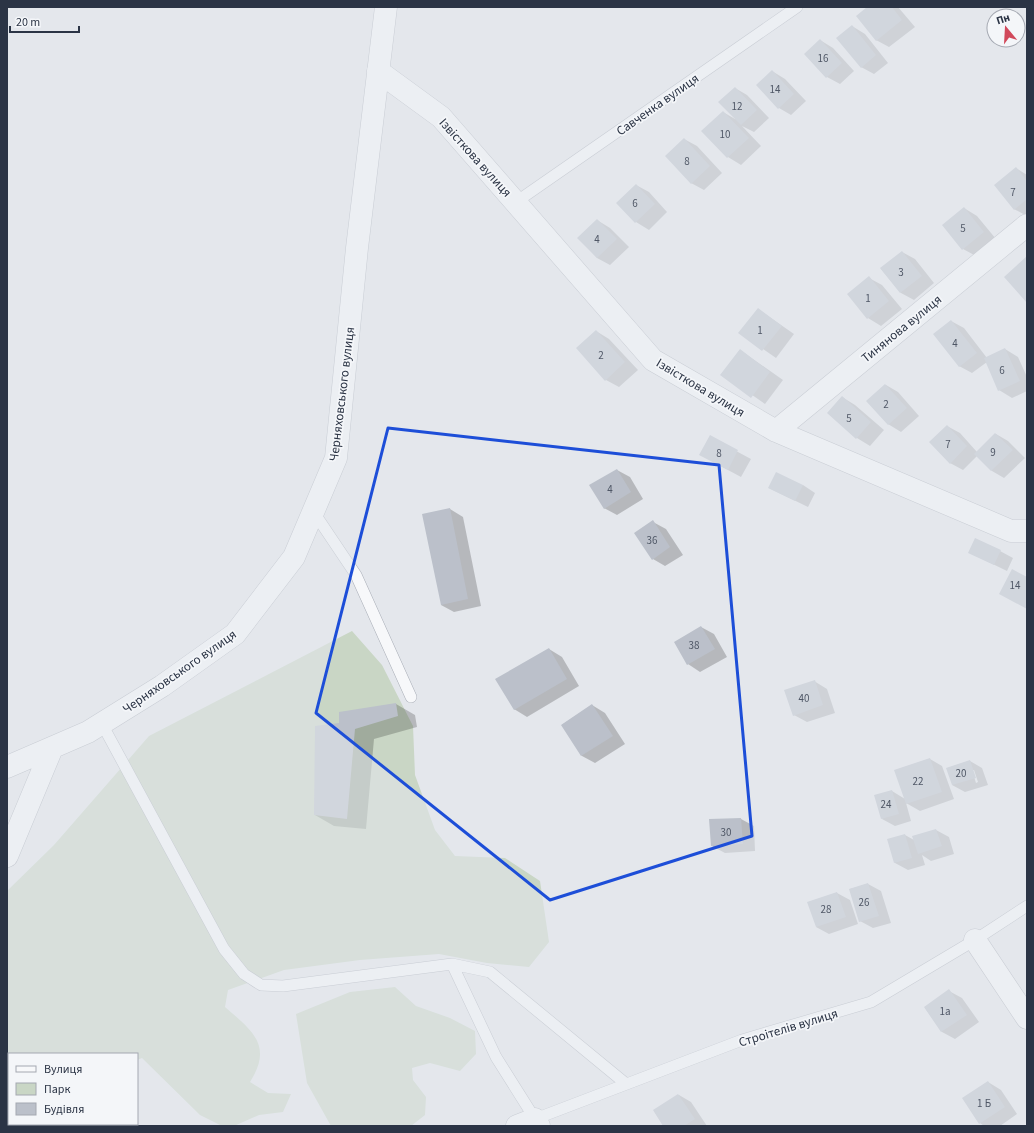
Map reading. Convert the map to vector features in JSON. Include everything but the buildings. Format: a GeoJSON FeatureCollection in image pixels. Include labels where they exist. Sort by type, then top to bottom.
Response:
{"type":"FeatureCollection","features":[{"type":"Feature","properties":{"kind":"street","name":"Черняховського вулиця"},"geometry":{"type":"LineString","coordinates":[[7,767],[88,732],[102,724],[162,686],[235,634],[294,556],[336,458],[357,248],[386,7]]}},
{"type":"Feature","properties":{"kind":"street","name":"Iзвiсткова вулиця"},"geometry":{"type":"LineString","coordinates":[[378,71],[441,117],[653,360],[776,431],[1011,531],[1027,531]]}},
{"type":"Feature","properties":{"kind":"street","name":"Тинянова вулиця"},"geometry":{"type":"LineString","coordinates":[[776,431],[1027,225]]}},
{"type":"Feature","properties":{"kind":"street"},"geometry":{"type":"LineString","coordinates":[[7,856],[52,748]]}},
{"type":"Feature","properties":{"kind":"street"},"geometry":{"type":"LineString","coordinates":[[975,940],[1027,1018]]}},
{"type":"Feature","properties":{"kind":"lane","name":"Савченка вулиця"},"geometry":{"type":"LineString","coordinates":[[516,202],[797,7]]}},
{"type":"Feature","properties":{"kind":"lane"},"geometry":{"type":"LineString","coordinates":[[313,511],[356,574],[411,697]]}},
{"type":"Feature","properties":{"kind":"lane"},"geometry":{"type":"LineString","coordinates":[[102,724],[224,949],[244,974],[261,985],[283,986],[452,964],[490,972],[625,1083]]}},
{"type":"Feature","properties":{"kind":"lane","name":"Строiтелiв вулиця"},"geometry":{"type":"LineString","coordinates":[[530,1124],[625,1083],[742,1040],[871,1002],[975,940],[1027,906]]}},
{"type":"Feature","properties":{"kind":"lane"},"geometry":{"type":"LineString","coordinates":[[452,964],[496,1057],[530,1124]]}},
{"type":"Feature","properties":{"kind":"highlighted area"},"geometry":{"type":"Polygon","coordinates":[[[388,428],[719,465],[752,836],[550,900],[316,713],[388,428]]]}},
{"type":"Feature","properties":{"kind":"green space"},"geometry":{"type":"Polygon","coordinates":[[[352,631],[382,665],[413,726],[415,775],[435,830],[455,856],[505,858],[540,881],[549,942],[529,967],[487,963],[439,954],[360,960],[284,970],[228,990],[225,1007],[251,1032],[257,1040],[260,1049],[260,1058],[257,1069],[250,1082],[268,1093],[291,1094],[283,1112],[259,1115],[234,1126],[222,1126],[200,1115],[142,1058],[138,1060],[138,1053],[8,1053],[8,1125],[10,1125],[7,1126],[7,891],[54,845],[149,736],[352,631]]]}},
{"type":"Feature","properties":{"kind":"green space"},"geometry":{"type":"Polygon","coordinates":[[[395,987],[416,1006],[450,1018],[475,1031],[476,1054],[460,1071],[430,1063],[412,1068],[413,1080],[426,1097],[425,1115],[411,1126],[331,1126],[307,1083],[296,1014],[350,992],[395,987]]]}}]}
